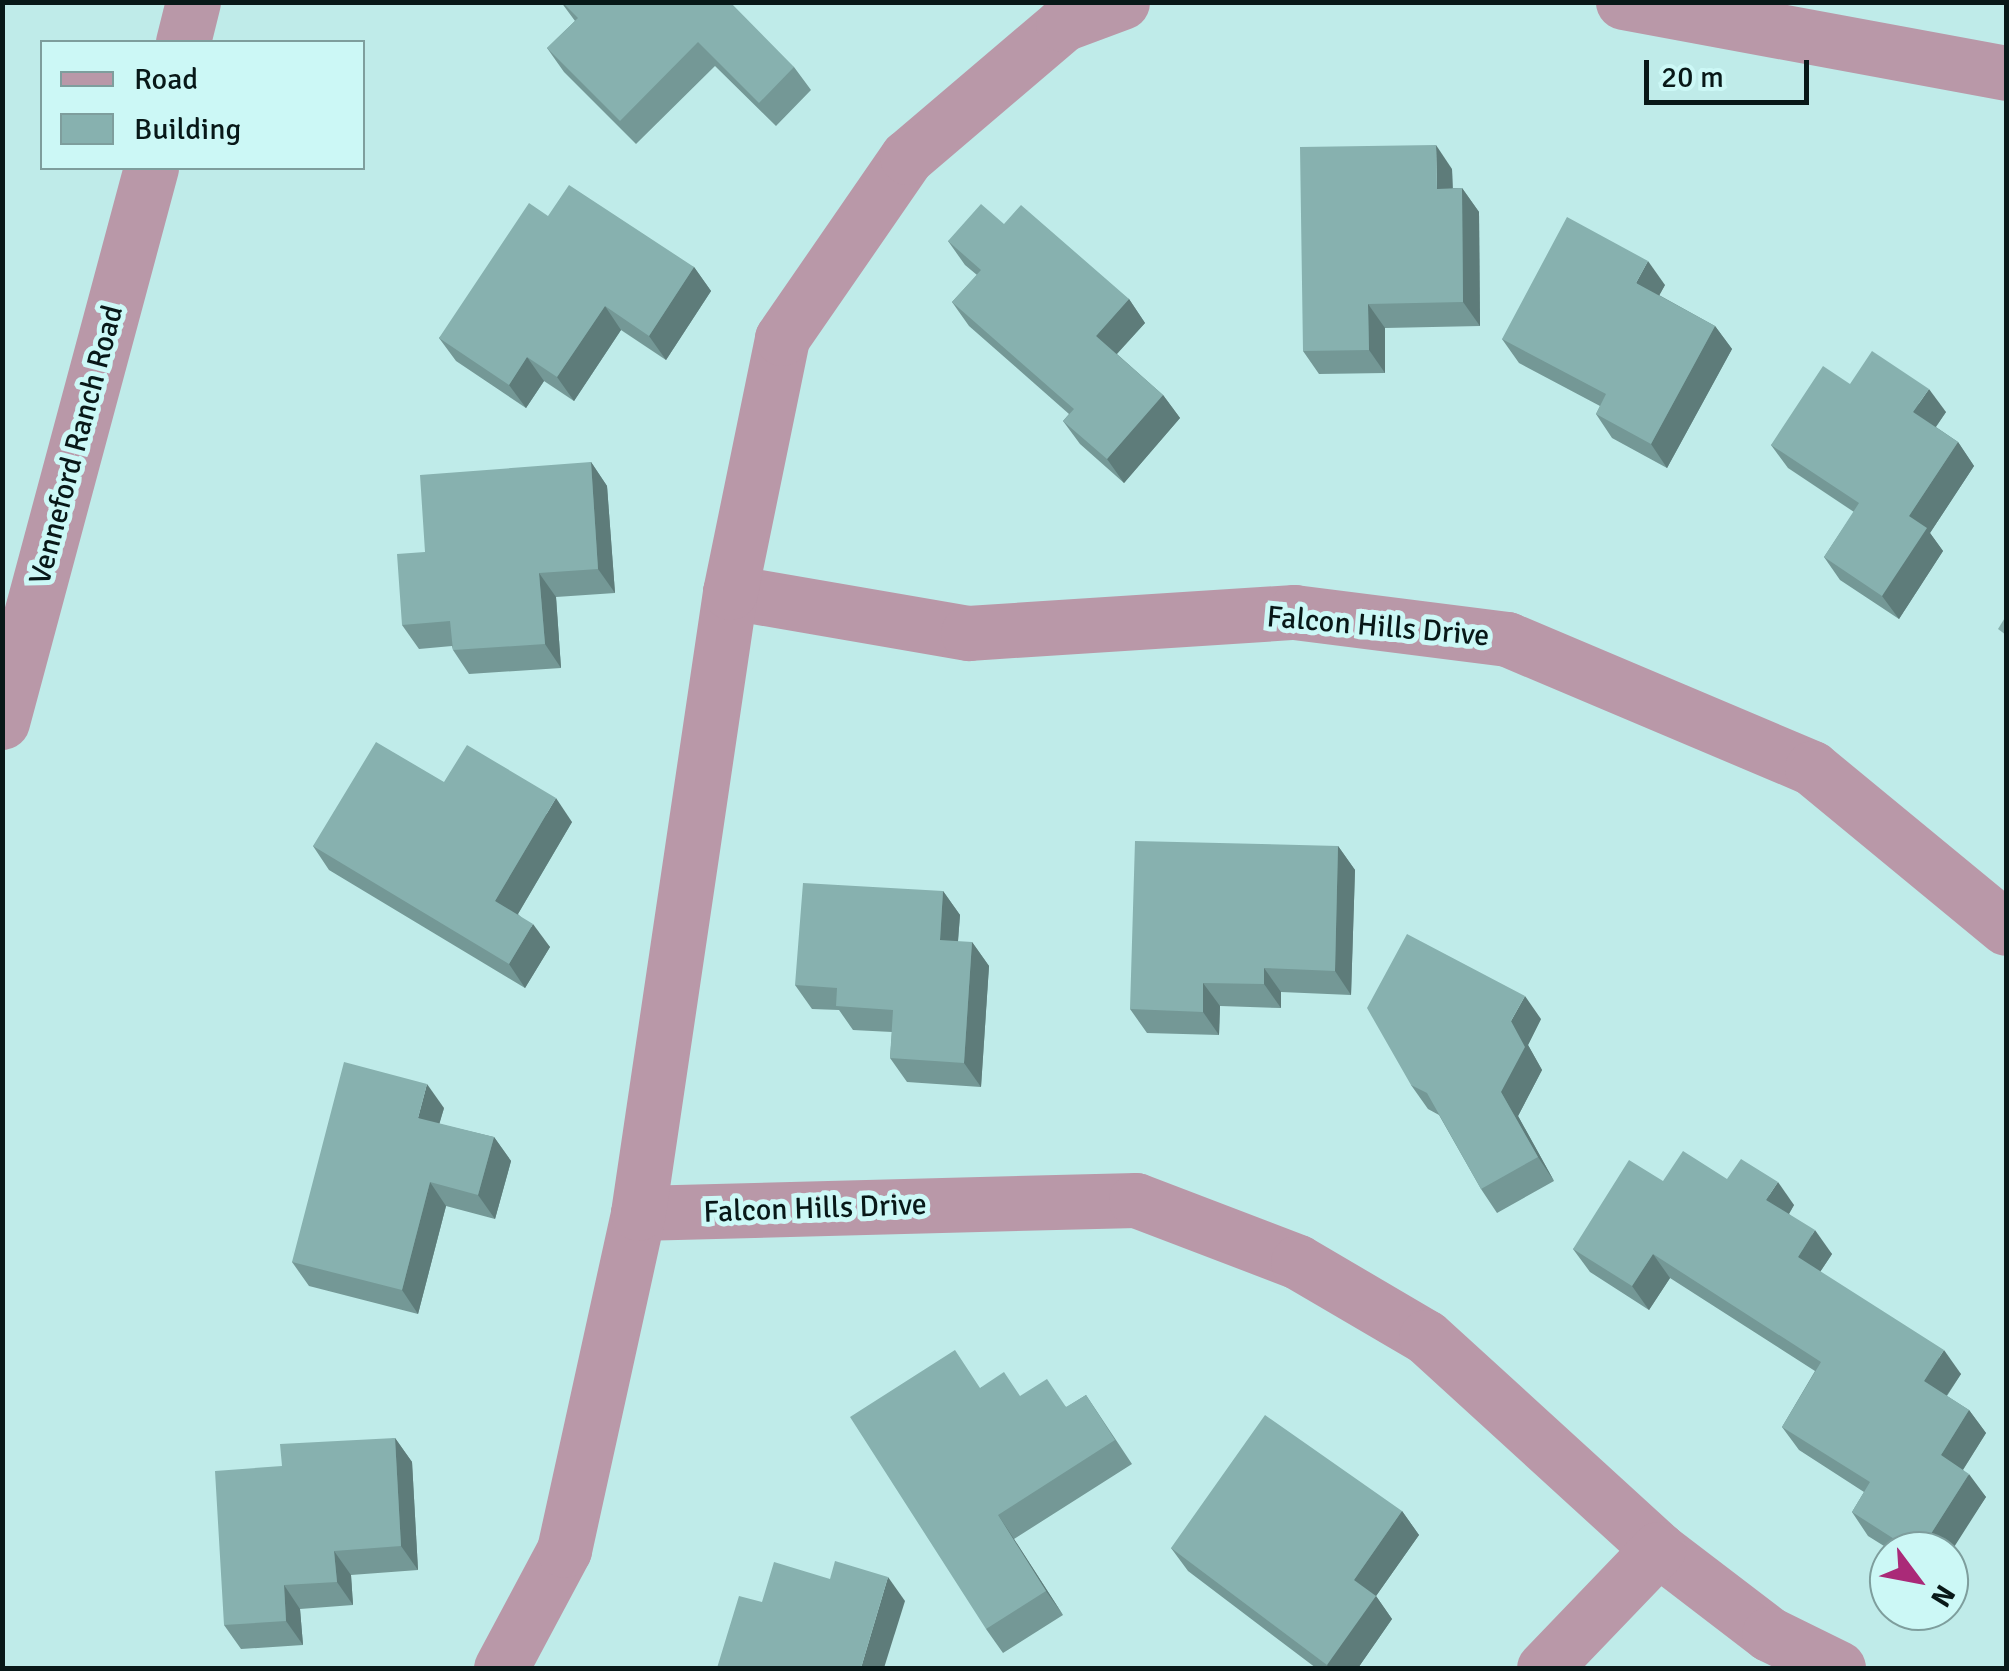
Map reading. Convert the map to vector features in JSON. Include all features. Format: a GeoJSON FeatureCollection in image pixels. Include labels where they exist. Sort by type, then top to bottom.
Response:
{"type":"FeatureCollection","features":[{"type":"Feature","properties":{"kind":"street"},"geometry":{"type":"LineString","coordinates":[[182,40],[192,2]]}},
{"type":"Feature","properties":{"kind":"street"},"geometry":{"type":"LineString","coordinates":[[500,1668],[564,1550],[638,1214],[730,592],[782,338],[906,157],[1062,24],[1122,2]]}},
{"type":"Feature","properties":{"kind":"street"},"geometry":{"type":"LineString","coordinates":[[1624,2],[2006,73]]}},
{"type":"Feature","properties":{"kind":"street","name":"Venneford Ranch Road"},"geometry":{"type":"LineString","coordinates":[[2,722],[150,170]]}},
{"type":"Feature","properties":{"kind":"street","name":"Falcon Hills Drive"},"geometry":{"type":"LineString","coordinates":[[730,592],[968,633],[1294,612],[1507,639],[1812,768],[2006,928]]}},
{"type":"Feature","properties":{"kind":"street","name":"Falcon Hills Drive"},"geometry":{"type":"LineString","coordinates":[[638,1214],[1136,1200],[1298,1262],[1426,1336],[1658,1549],[1769,1634],[1838,1668]]}},
{"type":"Feature","properties":{"kind":"street"},"geometry":{"type":"LineString","coordinates":[[1544,1668],[1658,1549]]}},
{"type":"Feature","properties":{"kind":"building"},"geometry":{"type":"Polygon","coordinates":[[[562,2],[730,2],[794,67],[759,103],[698,42],[620,121],[547,48],[578,18],[562,2]]]}},
{"type":"Feature","properties":{"kind":"building"},"geometry":{"type":"Polygon","coordinates":[[[1436,145],[1437,189],[1462,188],[1463,302],[1368,304],[1369,350],[1303,351],[1300,147],[1436,145]]]}},
{"type":"Feature","properties":{"kind":"building"},"geometry":{"type":"Polygon","coordinates":[[[569,185],[694,267],[649,336],[605,306],[557,377],[527,357],[509,385],[439,338],[529,203],[548,216],[569,185]]]}},
{"type":"Feature","properties":{"kind":"building"},"geometry":{"type":"Polygon","coordinates":[[[981,204],[1004,224],[1021,205],[1129,299],[1096,336],[1163,395],[1107,459],[1063,421],[1074,409],[952,302],[981,270],[948,241],[981,204]]]}},
{"type":"Feature","properties":{"kind":"building"},"geometry":{"type":"Polygon","coordinates":[[[1567,217],[1648,261],[1636,283],[1715,326],[1651,444],[1596,414],[1606,394],[1502,339],[1567,217]]]}},
{"type":"Feature","properties":{"kind":"building"},"geometry":{"type":"Polygon","coordinates":[[[1872,351],[1929,389],[1913,412],[1958,442],[1909,516],[1927,528],[1882,596],[1824,557],[1859,503],[1771,445],[1823,366],[1850,384],[1872,351]]]}},
{"type":"Feature","properties":{"kind":"building"},"geometry":{"type":"Polygon","coordinates":[[[591,462],[598,569],[539,573],[545,644],[453,650],[450,621],[402,625],[397,554],[425,552],[420,475],[591,462]]]}},
{"type":"Feature","properties":{"kind":"building"},"geometry":{"type":"Polygon","coordinates":[[[2006,616],[2006,635],[1998,629],[2006,616]]]}},
{"type":"Feature","properties":{"kind":"building"},"geometry":{"type":"Polygon","coordinates":[[[376,742],[444,782],[467,745],[556,798],[495,901],[533,924],[509,964],[313,846],[376,742]]]}},
{"type":"Feature","properties":{"kind":"building"},"geometry":{"type":"Polygon","coordinates":[[[1135,841],[1338,846],[1335,971],[1264,968],[1264,984],[1203,983],[1203,1012],[1130,1009],[1135,841]]]}},
{"type":"Feature","properties":{"kind":"building"},"geometry":{"type":"Polygon","coordinates":[[[803,883],[943,891],[940,940],[972,942],[964,1063],[890,1058],[893,1010],[836,1006],[837,988],[795,985],[803,883]]]}},
{"type":"Feature","properties":{"kind":"building"},"geometry":{"type":"Polygon","coordinates":[[[1407,934],[1525,996],[1511,1021],[1525,1047],[1501,1092],[1538,1157],[1481,1189],[1427,1093],[1411,1085],[1367,1008],[1407,934]]]}},
{"type":"Feature","properties":{"kind":"building"},"geometry":{"type":"Polygon","coordinates":[[[344,1062],[427,1084],[418,1118],[494,1137],[478,1195],[430,1182],[402,1290],[292,1262],[344,1062]]]}},
{"type":"Feature","properties":{"kind":"building"},"geometry":{"type":"Polygon","coordinates":[[[1683,1151],[1727,1179],[1741,1159],[1778,1182],[1766,1200],[1815,1230],[1798,1257],[1944,1350],[1924,1381],[1969,1410],[1941,1455],[1969,1474],[1933,1531],[1882,1531],[1852,1512],[1870,1482],[1782,1427],[1821,1362],[1653,1254],[1632,1286],[1573,1249],[1629,1160],[1663,1181],[1683,1151]]]}},
{"type":"Feature","properties":{"kind":"building"},"geometry":{"type":"Polygon","coordinates":[[[955,1350],[980,1388],[1004,1372],[1020,1396],[1047,1379],[1066,1407],[1086,1395],[1115,1440],[998,1515],[1046,1591],[986,1629],[850,1417],[955,1350]]]}},
{"type":"Feature","properties":{"kind":"building"},"geometry":{"type":"Polygon","coordinates":[[[1265,1415],[1402,1511],[1354,1580],[1376,1596],[1327,1665],[1171,1548],[1265,1415]]]}},
{"type":"Feature","properties":{"kind":"building"},"geometry":{"type":"Polygon","coordinates":[[[395,1438],[401,1546],[334,1551],[337,1582],[284,1585],[286,1621],[224,1625],[215,1471],[282,1466],[280,1444],[395,1438]]]}},
{"type":"Feature","properties":{"kind":"building"},"geometry":{"type":"Polygon","coordinates":[[[835,1561],[888,1577],[861,1668],[717,1668],[739,1596],[762,1602],[774,1562],[830,1579],[835,1561]]]}}]}
